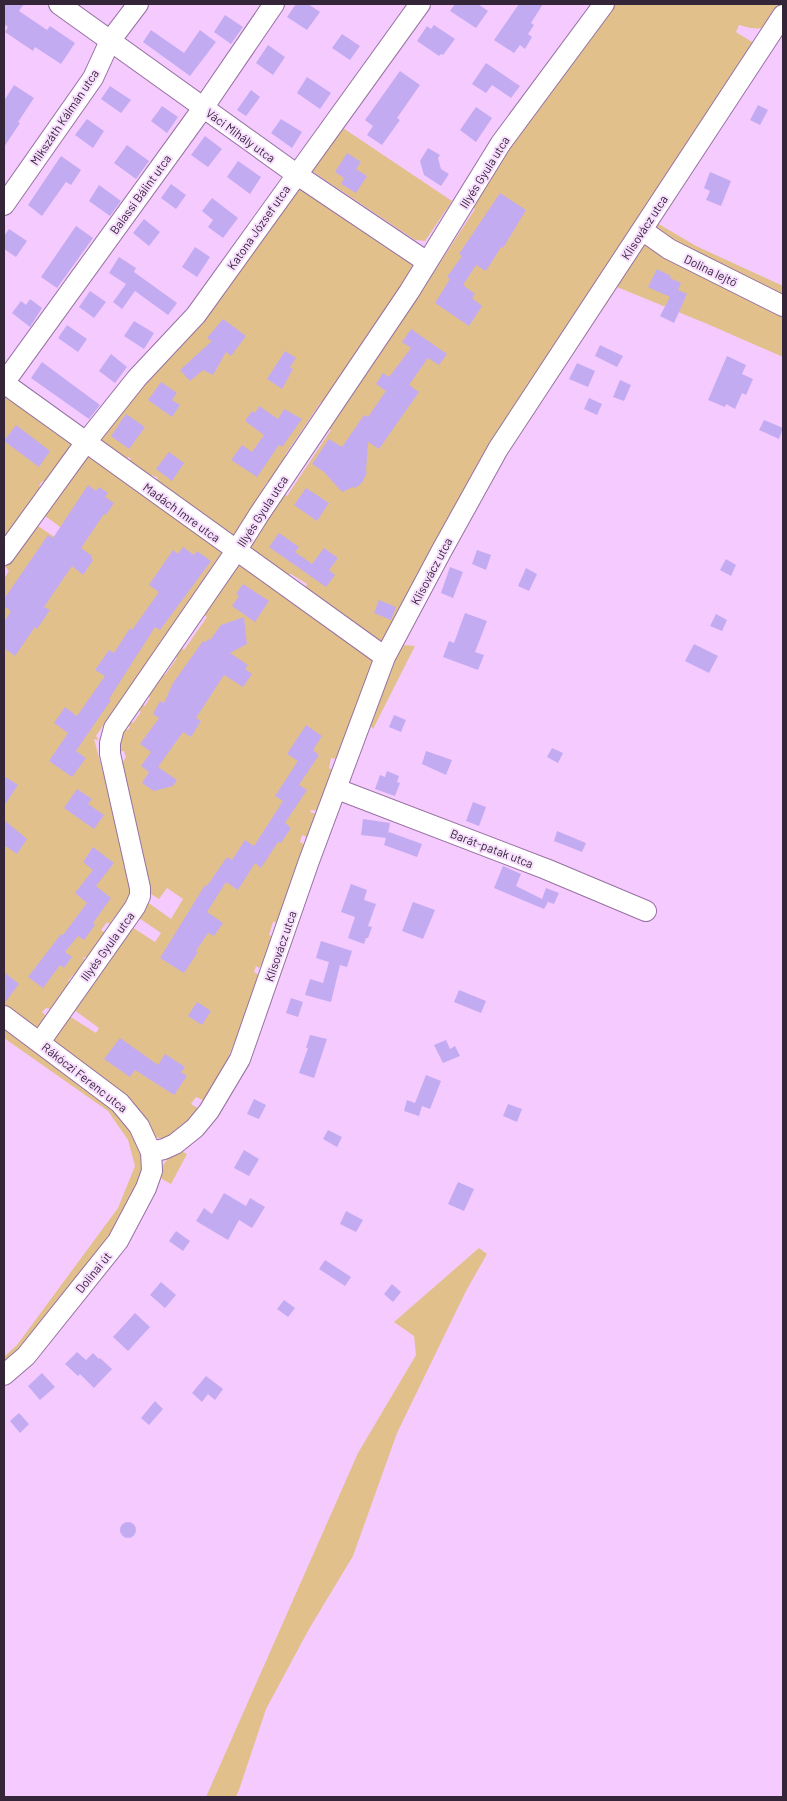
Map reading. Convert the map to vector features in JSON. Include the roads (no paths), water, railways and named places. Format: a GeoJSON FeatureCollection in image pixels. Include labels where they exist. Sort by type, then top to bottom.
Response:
{"type":"FeatureCollection","features":[{"type":"Feature","properties":{"kind":"street","name":"Váci Mihály utca"},"geometry":{"type":"LineString","coordinates":[[59,4],[296,174],[427,262]]}},
{"type":"Feature","properties":{"kind":"street","name":"Mikszáth Kálmán utca"},"geometry":{"type":"LineString","coordinates":[[4,204],[93,78],[110,41],[138,4]]}},
{"type":"Feature","properties":{"kind":"street","name":"Balassi Bálint utca"},"geometry":{"type":"LineString","coordinates":[[4,383],[203,108],[274,4]]}},
{"type":"Feature","properties":{"kind":"street","name":"Katona József utca"},"geometry":{"type":"LineString","coordinates":[[4,555],[86,442],[137,378],[196,315],[420,4]]}},
{"type":"Feature","properties":{"kind":"street","name":"Illyés Gyula utca"},"geometry":{"type":"LineString","coordinates":[[40,1042],[135,907],[140,896],[140,888],[110,754],[112,733],[236,551],[427,262],[500,143],[604,4]]}},
{"type":"Feature","properties":{"kind":"street","name":"Klisovácz utca"},"geometry":{"type":"LineString","coordinates":[[151,1152],[175,1144],[194,1128],[209,1111],[240,1059],[309,860],[385,657],[498,449],[783,15]]}},
{"type":"Feature","properties":{"kind":"street","name":"Dolina lejtő"},"geometry":{"type":"LineString","coordinates":[[642,230],[669,249],[783,306]]}},
{"type":"Feature","properties":{"kind":"street","name":"Madách Imre utca"},"geometry":{"type":"LineString","coordinates":[[4,383],[385,657]]}},
{"type":"Feature","properties":{"kind":"street","name":"Barát-patak utca"},"geometry":{"type":"LineString","coordinates":[[337,789],[501,851],[646,911]]}},
{"type":"Feature","properties":{"kind":"street","name":"Rákóczi Ferenc utca"},"geometry":{"type":"LineString","coordinates":[[4,1016],[120,1102],[139,1126],[151,1152]]}},
{"type":"Feature","properties":{"kind":"street","name":"Dolinai út"},"geometry":{"type":"LineString","coordinates":[[4,1375],[26,1356],[118,1241],[146,1188],[152,1171],[151,1152]]}}]}
